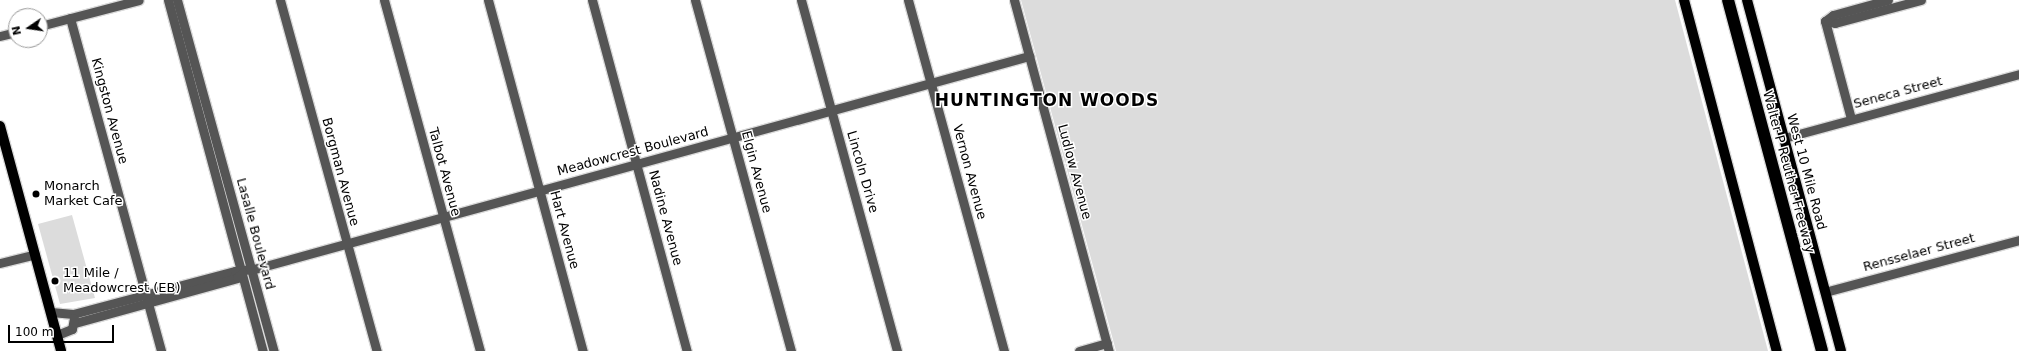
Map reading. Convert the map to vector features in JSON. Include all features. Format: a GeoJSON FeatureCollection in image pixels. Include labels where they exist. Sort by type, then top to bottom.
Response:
{"type":"FeatureCollection","features":[{"type":"Feature","properties":{"kind":"highway","name":"Walter P Reuther Freeway"},"geometry":{"type":"LineString","coordinates":[[1728,0],[1822,351]]}},
{"type":"Feature","properties":{"kind":"main road"},"geometry":{"type":"LineString","coordinates":[[1684,0],[1777,351]]}},
{"type":"Feature","properties":{"kind":"main road","name":"West 10 Mile Road"},"geometry":{"type":"LineString","coordinates":[[1747,0],[1841,351]]}},
{"type":"Feature","properties":{"kind":"main road"},"geometry":{"type":"LineString","coordinates":[[0,126],[61,351]]}},
{"type":"Feature","properties":{"kind":"street"},"geometry":{"type":"LineString","coordinates":[[48,24],[139,0]]}},
{"type":"Feature","properties":{"kind":"street","name":"Lasalle Boulevard"},"geometry":{"type":"LineString","coordinates":[[168,0],[207,125]]}},
{"type":"Feature","properties":{"kind":"street","name":"Lasalle Boulevard"},"geometry":{"type":"LineString","coordinates":[[177,0],[207,125],[247,271],[274,351]]}},
{"type":"Feature","properties":{"kind":"street","name":"Borgman Avenue"},"geometry":{"type":"LineString","coordinates":[[280,0],[377,351]]}},
{"type":"Feature","properties":{"kind":"street","name":"Talbot Avenue"},"geometry":{"type":"LineString","coordinates":[[384,0],[480,351]]}},
{"type":"Feature","properties":{"kind":"street","name":"Hart Avenue"},"geometry":{"type":"LineString","coordinates":[[488,0],[583,351]]}},
{"type":"Feature","properties":{"kind":"street","name":"Nadine Avenue"},"geometry":{"type":"LineString","coordinates":[[592,0],[687,351]]}},
{"type":"Feature","properties":{"kind":"street","name":"Elgin Avenue"},"geometry":{"type":"LineString","coordinates":[[696,0],[791,351]]}},
{"type":"Feature","properties":{"kind":"street","name":"Lincoln Drive"},"geometry":{"type":"LineString","coordinates":[[801,0],[897,351]]}},
{"type":"Feature","properties":{"kind":"street","name":"Vernon Avenue"},"geometry":{"type":"LineString","coordinates":[[908,0],[1004,351]]}},
{"type":"Feature","properties":{"kind":"street","name":"Ludlow Avenue"},"geometry":{"type":"LineString","coordinates":[[1014,0],[1108,347]]}},
{"type":"Feature","properties":{"kind":"street"},"geometry":{"type":"LineString","coordinates":[[1825,21],[1833,15],[1888,0]]}},
{"type":"Feature","properties":{"kind":"street"},"geometry":{"type":"LineString","coordinates":[[1825,21],[1835,23],[1921,0]]}},
{"type":"Feature","properties":{"kind":"street","name":"Kingston Avenue"},"geometry":{"type":"LineString","coordinates":[[70,18],[161,351]]}},
{"type":"Feature","properties":{"kind":"street"},"geometry":{"type":"LineString","coordinates":[[1825,21],[1851,119]]}},
{"type":"Feature","properties":{"kind":"street","name":"Meadowcrest Boulevard"},"geometry":{"type":"LineString","coordinates":[[51,312],[74,318],[147,299],[235,271],[247,271],[347,244],[1029,56]]}},
{"type":"Feature","properties":{"kind":"street","name":"Seneca Street"},"geometry":{"type":"LineString","coordinates":[[1784,138],[2019,74]]}},
{"type":"Feature","properties":{"kind":"street","name":"Rensselaer Street"},"geometry":{"type":"LineString","coordinates":[[1825,292],[2019,240]]}},
{"type":"Feature","properties":{"kind":"street"},"geometry":{"type":"LineString","coordinates":[[0,263],[35,254]]}},
{"type":"Feature","properties":{"kind":"street","name":"Lasalle Boulevard"},"geometry":{"type":"LineString","coordinates":[[247,271],[263,351]]}},
{"type":"Feature","properties":{"kind":"street","name":"Meadowcrest Boulevard"},"geometry":{"type":"LineString","coordinates":[[57,335],[70,331],[74,318]]}},
{"type":"Feature","properties":{"kind":"street"},"geometry":{"type":"LineString","coordinates":[[1079,351],[1108,347]]}},
{"type":"Feature","properties":{"kind":"shaded area"},"geometry":{"type":"Polygon","coordinates":[[[1021,0],[1675,0],[1768,351],[1116,351],[1021,0]]]}},
{"type":"Feature","properties":{"kind":"shaded area"},"geometry":{"type":"Polygon","coordinates":[[[72,215],[95,298],[60,304],[38,224],[72,215]]]}},
{"type":"Feature","properties":{"kind":"place","name":"Monarch Market Cafe"},"geometry":{"type":"Point","coordinates":[36,194]}},
{"type":"Feature","properties":{"kind":"place","name":"11 Mile / Meadowcrest (EB)"},"geometry":{"type":"Point","coordinates":[55,281]}},
{"type":"Feature","properties":{"kind":"district","name":"HUNTINGTON WOODS"},"geometry":{"type":"Point","coordinates":[1047,101]}}]}
